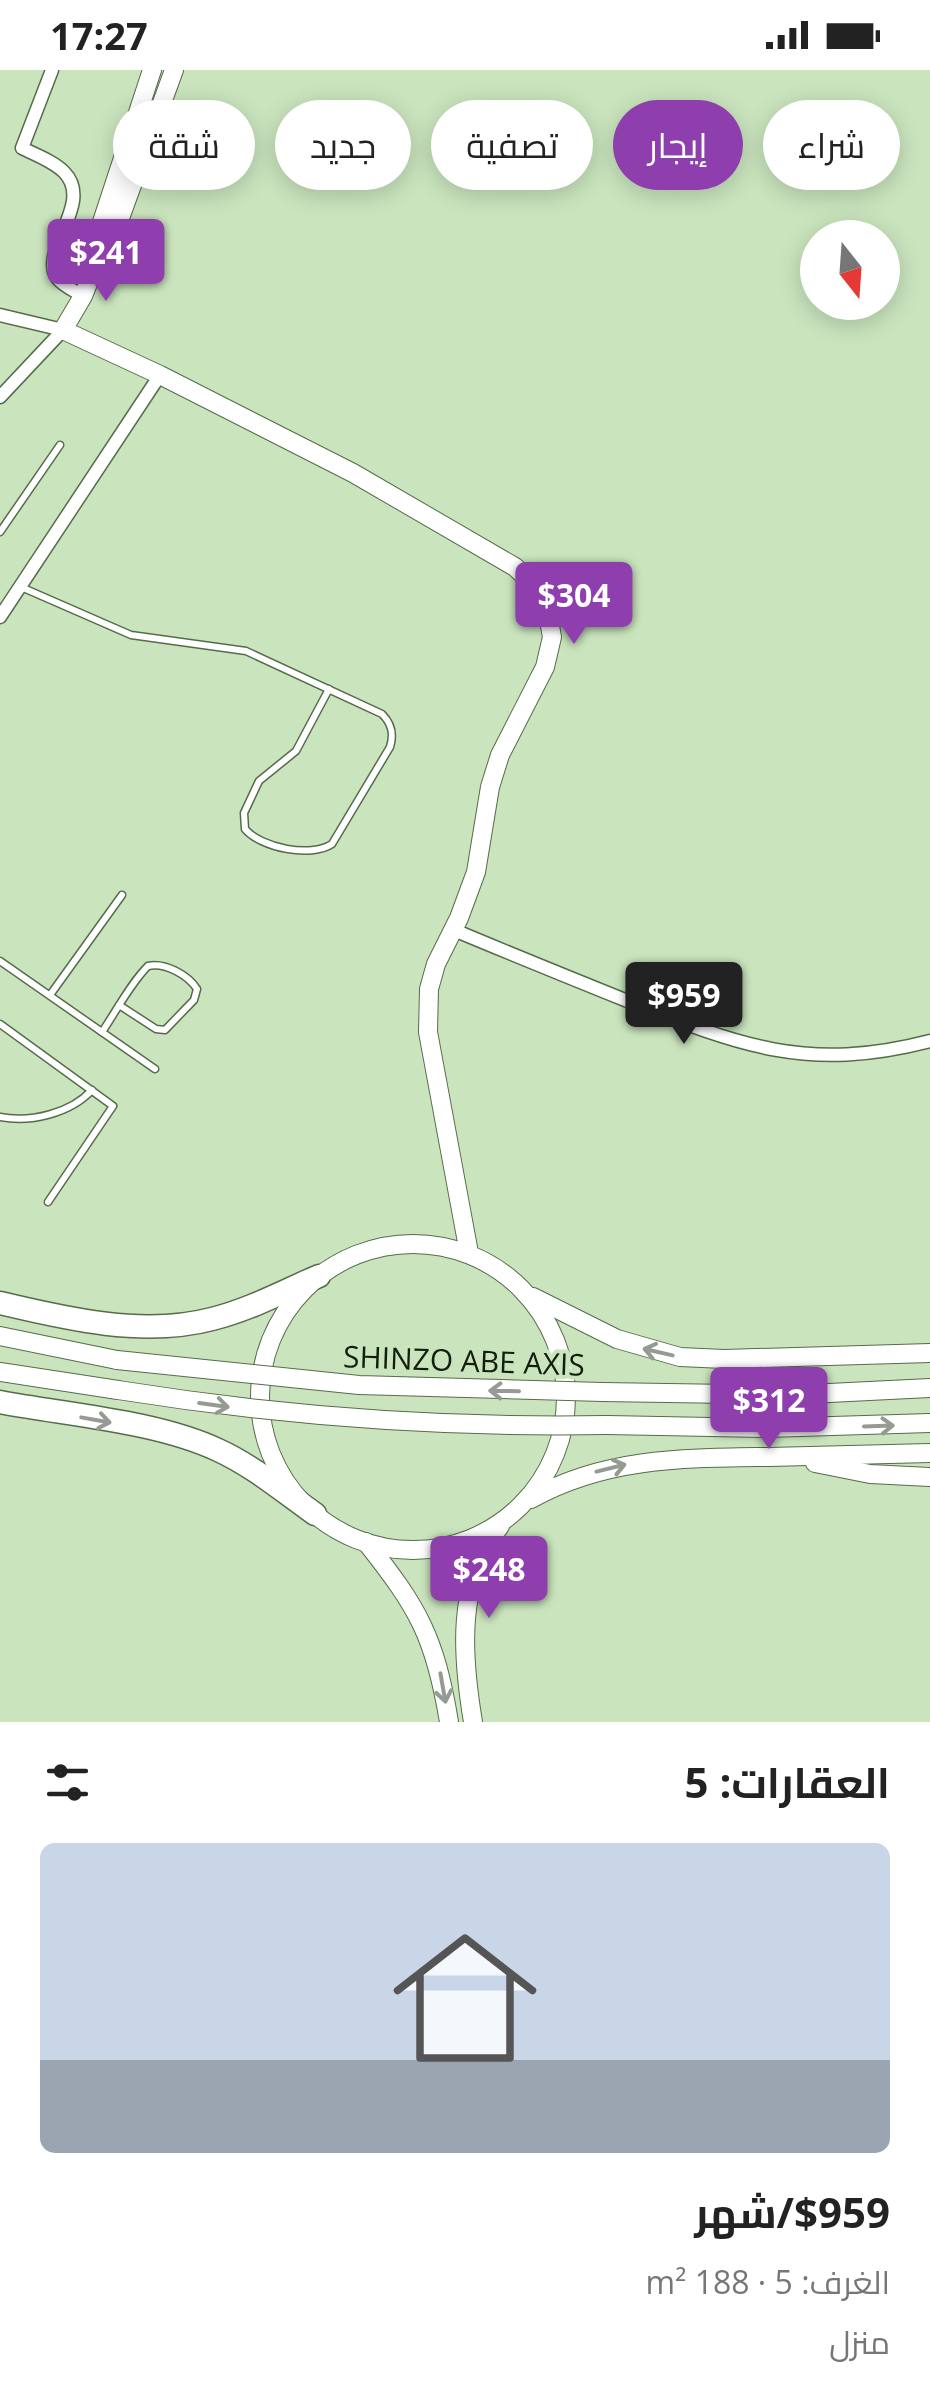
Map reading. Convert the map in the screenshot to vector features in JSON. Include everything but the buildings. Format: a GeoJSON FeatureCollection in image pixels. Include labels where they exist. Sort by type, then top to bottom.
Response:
{"type":"FeatureCollection","features":[{"type":"Feature","properties":{"kind":"highway"},"geometry":{"type":"LineString","coordinates":[[0,1304],[48,1314],[171,1326],[225,1316],[319,1276]]}},
{"type":"Feature","properties":{"kind":"highway"},"geometry":{"type":"LineString","coordinates":[[0,1402],[201,1442],[243,1464],[314,1514]]}},
{"type":"Feature","properties":{"kind":"street"},"geometry":{"type":"LineString","coordinates":[[52,70],[22,148],[58,168],[72,183],[73,204],[53,268],[58,280],[83,296]]}},
{"type":"Feature","properties":{"kind":"street"},"geometry":{"type":"LineString","coordinates":[[101,251],[97,237],[152,70]]}},
{"type":"Feature","properties":{"kind":"street"},"geometry":{"type":"LineString","coordinates":[[0,396],[63,330],[83,296],[101,251],[112,240],[174,70]]}},
{"type":"Feature","properties":{"kind":"street"},"geometry":{"type":"LineString","coordinates":[[0,314],[63,330],[353,473],[515,567],[542,596],[552,626],[548,658],[500,755],[490,786],[476,872],[431,979],[427,1018],[469,1254]]}},
{"type":"Feature","properties":{"kind":"street"},"geometry":{"type":"LineString","coordinates":[[0,617],[160,375]]}},
{"type":"Feature","properties":{"kind":"street"},"geometry":{"type":"LineString","coordinates":[[454,930],[680,1022],[754,1047],[808,1055],[852,1056],[930,1040]]}},
{"type":"Feature","properties":{"kind":"street"},"geometry":{"type":"LineString","coordinates":[[473,1722],[464,1660],[468,1600],[488,1542],[514,1511],[554,1458],[566,1403],[558,1347],[542,1313],[528,1295],[494,1266],[469,1254],[429,1244],[394,1245],[346,1259],[303,1290],[278,1324],[263,1363],[262,1426],[276,1465],[299,1500],[314,1514],[366,1542],[408,1550],[450,1545],[470,1538],[514,1511],[575,1478],[633,1462],[930,1453]]}},
{"type":"Feature","properties":{"kind":"street"},"geometry":{"type":"LineString","coordinates":[[528,1295],[616,1339],[680,1357],[724,1360],[930,1353]]}},
{"type":"Feature","properties":{"kind":"street","name":"SHINZO ABE AXIS"},"geometry":{"type":"LineString","coordinates":[[0,1336],[117,1360],[359,1385],[789,1395],[930,1388]]}},
{"type":"Feature","properties":{"kind":"street","name":"SHINZO ABE AXIS"},"geometry":{"type":"LineString","coordinates":[[0,1372],[257,1410],[466,1426],[767,1428],[930,1424]]}},
{"type":"Feature","properties":{"kind":"street"},"geometry":{"type":"LineString","coordinates":[[795,1456],[870,1474],[930,1477]]}},
{"type":"Feature","properties":{"kind":"street"},"geometry":{"type":"LineString","coordinates":[[366,1542],[415,1608],[429,1635],[450,1722]]}},
{"type":"Feature","properties":{"kind":"lane"},"geometry":{"type":"LineString","coordinates":[[0,532],[60,446]]}},
{"type":"Feature","properties":{"kind":"lane"},"geometry":{"type":"LineString","coordinates":[[21,587],[117,630],[145,638],[246,651],[329,689],[386,718],[393,736],[388,752],[337,840],[328,848],[306,853],[252,838],[242,818],[259,782],[296,751],[329,689]]}},
{"type":"Feature","properties":{"kind":"lane"},"geometry":{"type":"LineString","coordinates":[[50,996],[122,895]]}},
{"type":"Feature","properties":{"kind":"lane"},"geometry":{"type":"LineString","coordinates":[[0,960],[154,1068]]}},
{"type":"Feature","properties":{"kind":"lane"},"geometry":{"type":"LineString","coordinates":[[102,1032],[145,968],[153,964],[178,973],[197,989],[194,1000],[165,1030],[156,1029],[120,1006]]}},
{"type":"Feature","properties":{"kind":"lane"},"geometry":{"type":"LineString","coordinates":[[0,1024],[113,1106],[48,1202]]}},
{"type":"Feature","properties":{"kind":"lane"},"geometry":{"type":"LineString","coordinates":[[0,1117],[28,1119],[66,1109],[92,1090]]}}]}
